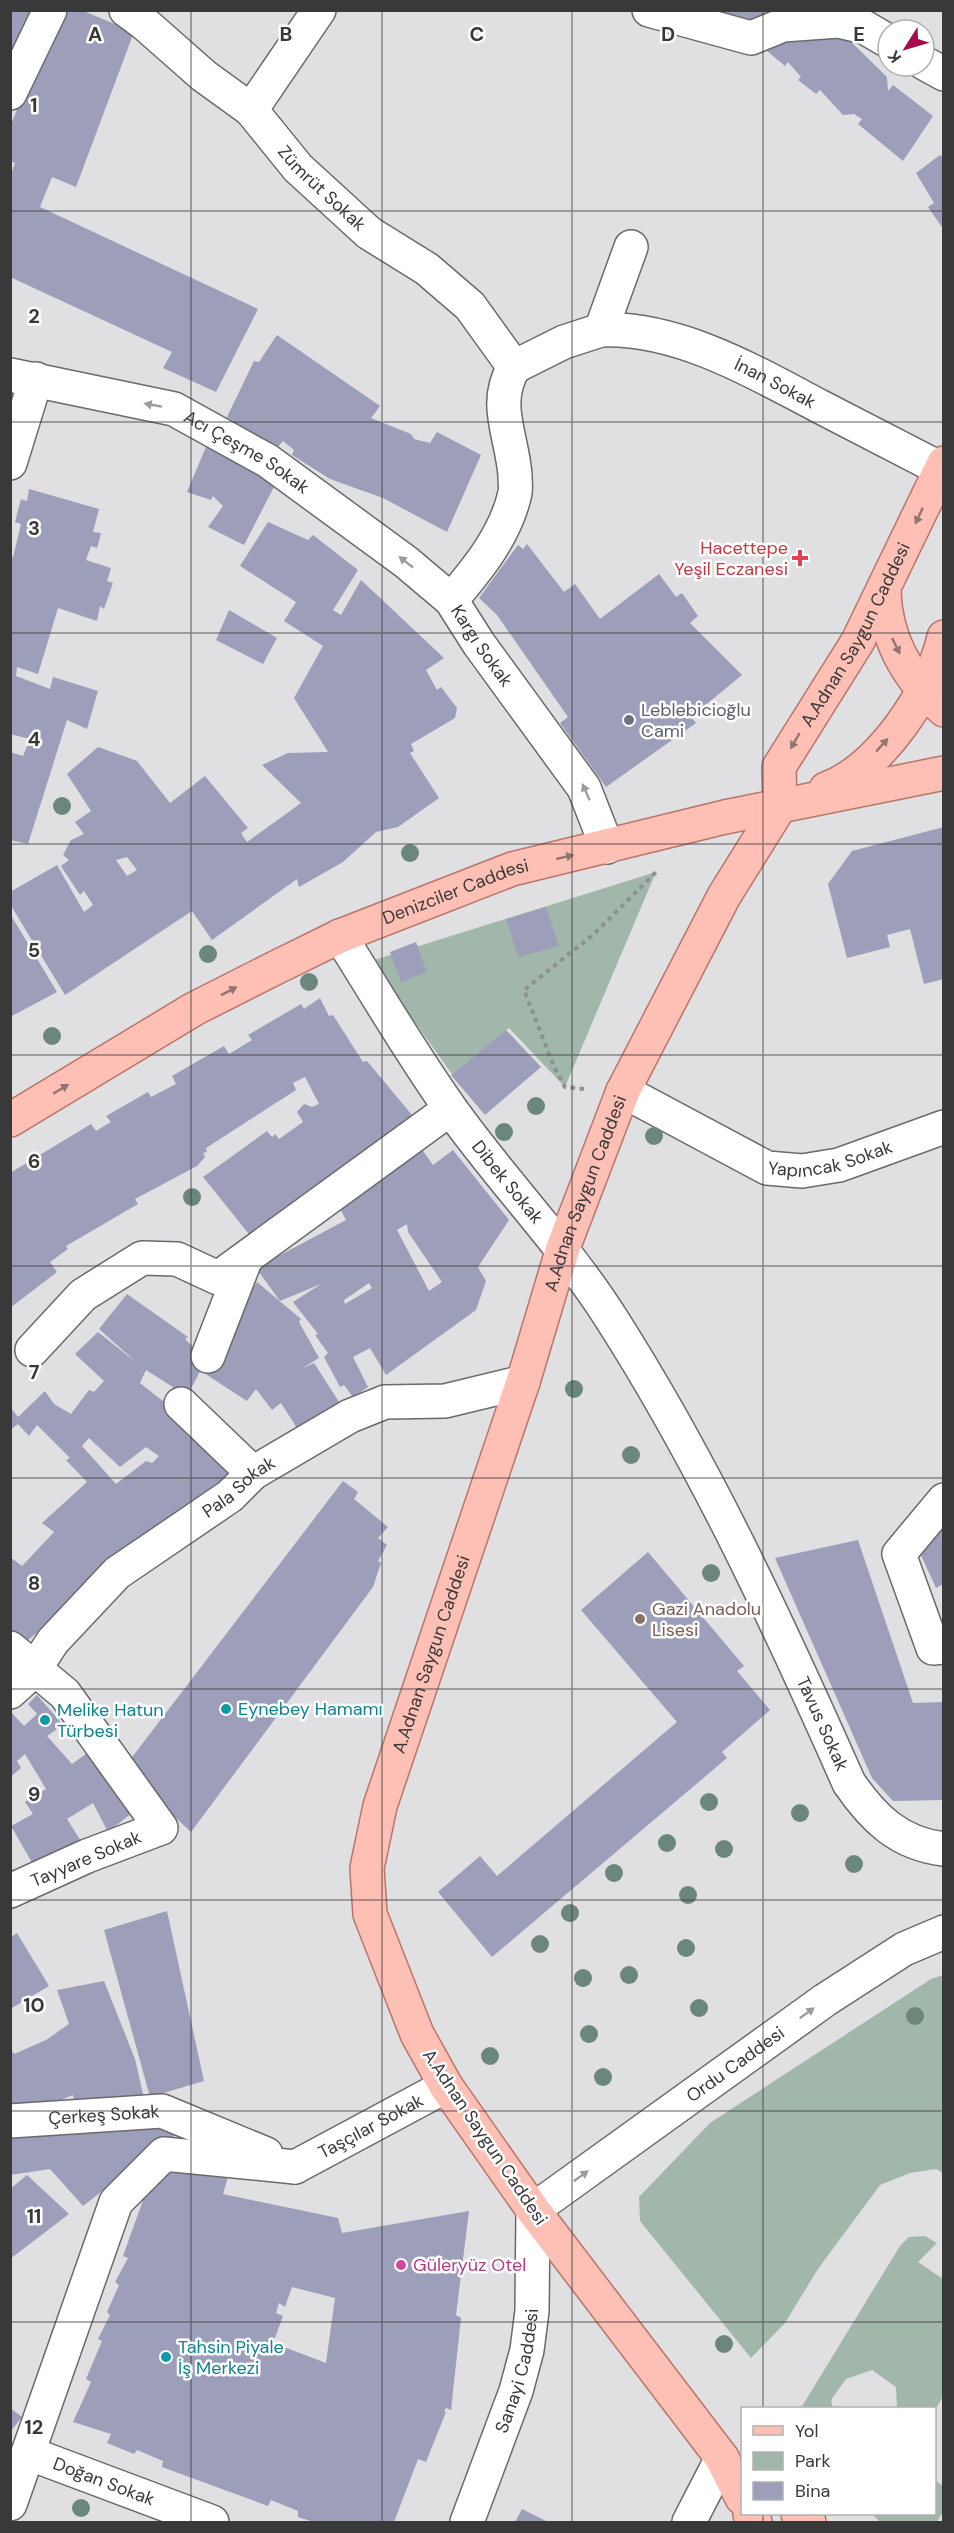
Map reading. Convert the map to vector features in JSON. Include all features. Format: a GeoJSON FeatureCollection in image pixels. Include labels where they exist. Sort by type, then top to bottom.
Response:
{"type":"FeatureCollection","features":[{"type":"Feature","properties":{"kind":"main road","name":"A.Adnan Saygun Caddesi"},"geometry":{"type":"LineString","coordinates":[[741,2495],[732,2466],[533,2210],[446,2085],[417,2034],[370,1914],[367,1868],[380,1806],[522,1382],[563,1248],[622,1093],[724,896],[780,806],[779,767],[858,641],[942,466]]}},
{"type":"Feature","properties":{"kind":"main road"},"geometry":{"type":"LineString","coordinates":[[884,590],[885,616],[893,643],[912,675],[934,700]]}},
{"type":"Feature","properties":{"kind":"main road"},"geometry":{"type":"LineString","coordinates":[[780,806],[834,786],[860,770],[889,738],[934,700],[934,671],[944,637]]}},
{"type":"Feature","properties":{"kind":"main road","name":"Denizciler Caddesi"},"geometry":{"type":"LineString","coordinates":[[10,1120],[194,1009],[340,936],[512,869],[780,806],[944,774]]}},
{"type":"Feature","properties":{"kind":"street"},"geometry":{"type":"LineString","coordinates":[[10,93],[50,10]]}},
{"type":"Feature","properties":{"kind":"street","name":"Zümrüt Sokak"},"geometry":{"type":"LineString","coordinates":[[126,10],[204,76],[251,110],[298,168],[369,233],[427,269],[470,306],[514,367]]}},
{"type":"Feature","properties":{"kind":"street"},"geometry":{"type":"LineString","coordinates":[[251,110],[319,10]]}},
{"type":"Feature","properties":{"kind":"street"},"geometry":{"type":"LineString","coordinates":[[649,10],[751,38],[783,25],[840,16],[876,34]]}},
{"type":"Feature","properties":{"kind":"street"},"geometry":{"type":"LineString","coordinates":[[601,330],[631,247]]}},
{"type":"Feature","properties":{"kind":"street","name":"İnan Sokak"},"geometry":{"type":"LineString","coordinates":[[514,367],[564,342],[601,330],[634,331],[695,348],[761,376],[942,466]]}},
{"type":"Feature","properties":{"kind":"street","name":"Kargı Sokak"},"geometry":{"type":"LineString","coordinates":[[514,367],[506,380],[502,410],[509,429],[514,457],[516,492],[501,530],[482,564],[451,600],[479,644],[585,788],[607,847]]}},
{"type":"Feature","properties":{"kind":"street"},"geometry":{"type":"LineString","coordinates":[[10,463],[23,377]]}},
{"type":"Feature","properties":{"kind":"street","name":"Acı Çeşme Sokak"},"geometry":{"type":"LineString","coordinates":[[23,377],[174,409],[268,461],[406,562],[451,600]]}},
{"type":"Feature","properties":{"kind":"street","name":"Dibek Sokak"},"geometry":{"type":"LineString","coordinates":[[340,936],[450,1109],[563,1248],[611,1317],[689,1449],[745,1555]]}},
{"type":"Feature","properties":{"kind":"street","name":"Yapıncak Sokak"},"geometry":{"type":"LineString","coordinates":[[622,1093],[767,1167],[802,1171],[838,1166],[944,1127]]}},
{"type":"Feature","properties":{"kind":"street"},"geometry":{"type":"LineString","coordinates":[[32,1350],[83,1294],[142,1258],[177,1259],[218,1278],[450,1109]]}},
{"type":"Feature","properties":{"kind":"street"},"geometry":{"type":"LineString","coordinates":[[208,1356],[246,1258]]}},
{"type":"Feature","properties":{"kind":"street","name":"Pala Sokak"},"geometry":{"type":"LineString","coordinates":[[10,1692],[34,1670],[53,1641],[117,1573],[230,1496],[253,1473],[350,1416],[385,1402],[444,1401],[522,1382]]}},
{"type":"Feature","properties":{"kind":"street"},"geometry":{"type":"LineString","coordinates":[[181,1404],[253,1473]]}},
{"type":"Feature","properties":{"kind":"street"},"geometry":{"type":"LineString","coordinates":[[944,1500],[899,1554],[933,1648],[944,1647]]}},
{"type":"Feature","properties":{"kind":"street","name":"Tavus Sokak"},"geometry":{"type":"LineString","coordinates":[[745,1555],[849,1783],[867,1809],[887,1829],[911,1841],[944,1850]]}},
{"type":"Feature","properties":{"kind":"street"},"geometry":{"type":"LineString","coordinates":[[10,1648],[34,1670]]}},
{"type":"Feature","properties":{"kind":"street","name":"Tayyare Sokak"},"geometry":{"type":"LineString","coordinates":[[10,1891],[87,1856],[161,1828],[65,1695],[34,1670]]}},
{"type":"Feature","properties":{"kind":"street","name":"Ordu Caddesi"},"geometry":{"type":"LineString","coordinates":[[533,2210],[825,2000],[904,1950],[944,1932]]}},
{"type":"Feature","properties":{"kind":"street","name":"Taşçılar Sokak"},"geometry":{"type":"LineString","coordinates":[[295,2167],[446,2085]]}},
{"type":"Feature","properties":{"kind":"street","name":"Çerkeş Sokak"},"geometry":{"type":"LineString","coordinates":[[10,2121],[162,2111],[295,2167]]}},
{"type":"Feature","properties":{"kind":"street"},"geometry":{"type":"LineString","coordinates":[[10,2504],[21,2464],[116,2202],[164,2154],[295,2167]]}},
{"type":"Feature","properties":{"kind":"street","name":"Sanayi Caddesi"},"geometry":{"type":"LineString","coordinates":[[467,2523],[516,2391],[527,2350],[532,2311],[533,2210]]}},
{"type":"Feature","properties":{"kind":"street","name":"Doğan Sokak"},"geometry":{"type":"LineString","coordinates":[[21,2464],[212,2523]]}},
{"type":"Feature","properties":{"kind":"street"},"geometry":{"type":"LineString","coordinates":[[689,2523],[732,2466]]}},
{"type":"Feature","properties":{"kind":"path"},"geometry":{"type":"LineString","coordinates":[[622,1093],[566,1087],[555,1069],[524,990],[594,934],[656,872],[678,829]]}},
{"type":"Feature","properties":{"kind":"green space"},"geometry":{"type":"Polygon","coordinates":[[[656,872],[565,1087],[509,1028],[452,1074],[371,961],[656,872]]]}},
{"type":"Feature","properties":{"kind":"green space"},"geometry":{"type":"Polygon","coordinates":[[[943,1975],[943,2173],[936,2169],[910,2173],[880,2185],[818,2269],[785,2323],[751,2358],[640,2221],[639,2197],[710,2123],[931,1979],[943,1975]]]}},
{"type":"Feature","properties":{"kind":"green space"},"geometry":{"type":"Polygon","coordinates":[[[925,2236],[937,2243],[918,2262],[943,2279],[943,2396],[936,2408],[897,2407],[896,2387],[872,2370],[846,2379],[831,2400],[833,2407],[802,2407],[900,2246],[909,2237],[925,2236]]]}},
{"type":"Feature","properties":{"kind":"green space"},"geometry":{"type":"Polygon","coordinates":[[[936,2481],[943,2486],[943,2512],[937,2522],[880,2522],[873,2515],[936,2515],[936,2481]]]}},
{"type":"Feature","properties":{"kind":"building"},"geometry":{"type":"Polygon","coordinates":[[[10,10],[43,10],[10,71],[10,10]]]}},
{"type":"Feature","properties":{"kind":"building"},"geometry":{"type":"Polygon","coordinates":[[[56,10],[81,10],[134,32],[76,187],[52,177],[40,207],[258,309],[216,392],[163,368],[172,352],[10,277],[10,177],[15,163],[10,161],[10,127],[56,10]]]}},
{"type":"Feature","properties":{"kind":"building"},"geometry":{"type":"Polygon","coordinates":[[[717,10],[788,10],[756,33],[717,10]]]}},
{"type":"Feature","properties":{"kind":"building"},"geometry":{"type":"Polygon","coordinates":[[[840,31],[876,66],[876,78],[887,78],[888,91],[893,85],[933,116],[903,161],[858,124],[862,119],[854,114],[843,115],[820,90],[816,94],[798,80],[801,77],[788,62],[785,66],[760,45],[840,31]]]}},
{"type":"Feature","properties":{"kind":"building"},"geometry":{"type":"Polygon","coordinates":[[[940,155],[944,158],[944,230],[928,207],[934,203],[916,173],[940,155]]]}},
{"type":"Feature","properties":{"kind":"building"},"geometry":{"type":"Polygon","coordinates":[[[277,335],[380,406],[371,418],[411,434],[414,439],[430,443],[437,432],[481,455],[447,532],[383,498],[330,479],[292,455],[294,450],[283,441],[277,448],[227,417],[254,361],[259,362],[277,335]]]}},
{"type":"Feature","properties":{"kind":"building"},"geometry":{"type":"Polygon","coordinates":[[[208,442],[276,483],[244,545],[208,527],[223,506],[213,496],[211,500],[187,492],[208,442]]]}},
{"type":"Feature","properties":{"kind":"building"},"geometry":{"type":"Polygon","coordinates":[[[29,489],[99,509],[93,532],[101,533],[97,548],[91,546],[86,560],[111,568],[107,581],[113,583],[104,609],[100,606],[97,621],[58,608],[38,674],[17,667],[16,676],[50,689],[53,677],[98,691],[87,729],[67,720],[28,844],[10,840],[10,752],[23,756],[30,739],[10,734],[10,557],[13,557],[21,524],[15,522],[21,499],[27,501],[29,489]]]}},
{"type":"Feature","properties":{"kind":"building"},"geometry":{"type":"Polygon","coordinates":[[[268,522],[308,540],[313,535],[358,570],[333,610],[341,615],[361,580],[444,658],[426,670],[437,690],[441,687],[457,708],[455,718],[411,744],[414,751],[410,753],[439,798],[398,827],[376,832],[343,862],[299,887],[297,879],[212,940],[192,911],[65,995],[10,904],[10,892],[57,865],[84,912],[93,905],[84,891],[80,895],[61,866],[69,860],[63,855],[71,840],[84,834],[75,822],[91,811],[67,774],[98,747],[137,761],[170,803],[205,776],[248,828],[241,833],[247,842],[301,803],[262,765],[288,753],[328,752],[294,698],[323,646],[284,621],[296,602],[240,566],[268,522]],[[127,857],[116,860],[127,876],[137,870],[127,857]]]}},
{"type":"Feature","properties":{"kind":"building"},"geometry":{"type":"Polygon","coordinates":[[[527,544],[564,592],[575,584],[600,619],[659,574],[676,597],[682,593],[698,616],[690,623],[742,675],[691,717],[696,723],[606,787],[560,723],[568,717],[497,615],[479,598],[518,545],[523,549],[527,544]]]}},
{"type":"Feature","properties":{"kind":"building"},"geometry":{"type":"Polygon","coordinates":[[[229,610],[277,638],[263,664],[216,640],[229,610]]]}},
{"type":"Feature","properties":{"kind":"building"},"geometry":{"type":"Polygon","coordinates":[[[944,827],[944,979],[924,984],[910,929],[887,935],[890,947],[847,958],[828,884],[852,851],[944,827]]]}},
{"type":"Feature","properties":{"kind":"building"},"geometry":{"type":"Polygon","coordinates":[[[546,907],[559,946],[518,957],[506,919],[546,907]]]}},
{"type":"Feature","properties":{"kind":"building"},"geometry":{"type":"Polygon","coordinates":[[[12,917],[57,992],[10,1017],[10,918],[12,917]]]}},
{"type":"Feature","properties":{"kind":"building"},"geometry":{"type":"Polygon","coordinates":[[[416,942],[427,972],[401,982],[390,952],[416,942]]]}},
{"type":"Feature","properties":{"kind":"building"},"geometry":{"type":"Polygon","coordinates":[[[320,998],[329,1016],[333,1015],[363,1062],[367,1061],[412,1115],[410,1128],[257,1244],[203,1177],[267,1131],[272,1137],[275,1134],[279,1139],[303,1122],[297,1112],[304,1104],[312,1107],[319,1104],[305,1077],[293,1083],[296,1090],[206,1148],[207,1152],[203,1153],[205,1157],[197,1166],[135,1199],[138,1204],[66,1246],[68,1249],[50,1262],[57,1272],[10,1308],[10,1173],[91,1124],[96,1131],[111,1122],[106,1116],[148,1092],[151,1097],[176,1084],[172,1076],[224,1046],[229,1054],[252,1040],[248,1035],[301,1004],[304,1009],[320,998]]]}},
{"type":"Feature","properties":{"kind":"building"},"geometry":{"type":"Polygon","coordinates":[[[506,1030],[541,1067],[485,1115],[451,1075],[506,1030]]]}},
{"type":"Feature","properties":{"kind":"building"},"geometry":{"type":"Polygon","coordinates":[[[421,1148],[433,1165],[453,1150],[509,1220],[478,1267],[486,1281],[476,1310],[386,1375],[370,1348],[353,1357],[368,1387],[353,1397],[344,1385],[340,1387],[324,1357],[328,1353],[315,1335],[318,1334],[293,1302],[321,1284],[280,1301],[256,1268],[346,1220],[336,1201],[421,1148]],[[407,1224],[397,1230],[429,1291],[442,1282],[408,1232],[407,1224]],[[369,1283],[344,1300],[345,1304],[372,1288],[369,1283]]]}},
{"type":"Feature","properties":{"kind":"building"},"geometry":{"type":"Polygon","coordinates":[[[257,1282],[301,1319],[299,1322],[319,1358],[301,1369],[314,1363],[343,1408],[302,1436],[281,1403],[272,1410],[256,1389],[247,1401],[207,1375],[224,1333],[257,1282]]]}},
{"type":"Feature","properties":{"kind":"building"},"geometry":{"type":"Polygon","coordinates":[[[127,1294],[188,1337],[185,1339],[206,1360],[187,1396],[146,1370],[140,1383],[173,1409],[229,1474],[190,1509],[187,1506],[139,1538],[94,1573],[70,1605],[21,1646],[10,1633],[10,1557],[22,1566],[54,1532],[42,1523],[87,1482],[66,1460],[70,1458],[37,1425],[29,1436],[18,1424],[10,1430],[10,1407],[18,1417],[45,1391],[54,1404],[71,1414],[89,1390],[94,1392],[104,1381],[75,1354],[98,1332],[137,1363],[99,1329],[127,1294]],[[89,1438],[82,1446],[116,1484],[146,1461],[152,1463],[159,1456],[146,1447],[120,1467],[89,1438]]]}},
{"type":"Feature","properties":{"kind":"building","name":"Eynebey Hamamı"},"geometry":{"type":"Polygon","coordinates":[[[343,1481],[358,1492],[354,1499],[388,1527],[378,1538],[387,1545],[378,1561],[381,1563],[373,1587],[191,1832],[123,1769],[343,1481]]]}},
{"type":"Feature","properties":{"kind":"building"},"geometry":{"type":"Polygon","coordinates":[[[944,1525],[944,1584],[936,1588],[919,1551],[944,1525]]]}},
{"type":"Feature","properties":{"kind":"building"},"geometry":{"type":"Polygon","coordinates":[[[858,1540],[913,1703],[944,1702],[944,1800],[893,1801],[872,1778],[775,1558],[858,1540]]]}},
{"type":"Feature","properties":{"kind":"building"},"geometry":{"type":"Polygon","coordinates":[[[648,1552],[744,1666],[737,1671],[770,1710],[722,1752],[727,1758],[492,1957],[438,1892],[480,1856],[497,1876],[677,1722],[581,1610],[648,1552]]]}},
{"type":"Feature","properties":{"kind":"building"},"geometry":{"type":"Polygon","coordinates":[[[37,1695],[63,1725],[47,1736],[72,1764],[94,1748],[138,1808],[108,1832],[93,1803],[67,1819],[84,1846],[34,1866],[11,1826],[33,1814],[25,1802],[46,1789],[25,1754],[17,1761],[21,1768],[10,1777],[10,1714],[12,1713],[24,1726],[37,1714],[28,1704],[37,1695]]]}},
{"type":"Feature","properties":{"kind":"building"},"geometry":{"type":"Polygon","coordinates":[[[167,1911],[204,2081],[150,2097],[104,1930],[167,1911]]]}},
{"type":"Feature","properties":{"kind":"building"},"geometry":{"type":"Polygon","coordinates":[[[17,1933],[49,1986],[10,2009],[10,1938],[17,1933]]]}},
{"type":"Feature","properties":{"kind":"building"},"geometry":{"type":"Polygon","coordinates":[[[104,1981],[135,2059],[146,2107],[182,2133],[172,2137],[83,2206],[50,2169],[10,2175],[10,2136],[78,2124],[73,2095],[49,2105],[10,2109],[10,2048],[14,2054],[46,2040],[69,2024],[57,1990],[104,1981]]]}},
{"type":"Feature","properties":{"kind":"building"},"geometry":{"type":"Polygon","coordinates":[[[150,2160],[230,2170],[223,2194],[338,2218],[342,2233],[469,2211],[456,2315],[461,2318],[451,2410],[446,2408],[444,2411],[446,2412],[426,2462],[418,2459],[394,2522],[314,2522],[298,2517],[298,2511],[271,2500],[268,2506],[162,2467],[163,2461],[137,2450],[134,2454],[107,2443],[111,2434],[73,2422],[91,2382],[86,2379],[102,2341],[98,2339],[110,2315],[107,2312],[119,2285],[115,2282],[128,2258],[123,2256],[151,2178],[150,2160]],[[292,2287],[285,2307],[279,2303],[276,2313],[283,2316],[273,2343],[326,2363],[335,2298],[292,2287]]]}},
{"type":"Feature","properties":{"kind":"building"},"geometry":{"type":"Polygon","coordinates":[[[27,2175],[69,2214],[10,2259],[10,2189],[27,2175]]]}},
{"type":"Feature","properties":{"kind":"building"},"geometry":{"type":"Polygon","coordinates":[[[10,2408],[22,2417],[10,2432],[10,2408]]]}},
{"type":"Feature","properties":{"kind":"building"},"geometry":{"type":"Polygon","coordinates":[[[522,2509],[548,2522],[515,2522],[522,2509]]]}},
{"type":"Feature","properties":{"kind":"place","name":"Hacettepe Yeşil Eczanesi"},"geometry":{"type":"Point","coordinates":[800,558]}},
{"type":"Feature","properties":{"kind":"place","name":"Leblebicioğlu Cami"},"geometry":{"type":"Point","coordinates":[629,720]}},
{"type":"Feature","properties":{"kind":"place","name":"Gazi Anadolu Lisesi"},"geometry":{"type":"Point","coordinates":[640,1619]}},
{"type":"Feature","properties":{"kind":"place","name":"Eynebey Hamamı"},"geometry":{"type":"Point","coordinates":[226,1709]}},
{"type":"Feature","properties":{"kind":"place","name":"Melike Hatun Türbesi"},"geometry":{"type":"Point","coordinates":[45,1720]}},
{"type":"Feature","properties":{"kind":"place","name":"Güleryüz Otel"},"geometry":{"type":"Point","coordinates":[401,2265]}},
{"type":"Feature","properties":{"kind":"place","name":"Tahsin Piyale İş Merkezi"},"geometry":{"type":"Point","coordinates":[166,2357]}}]}
